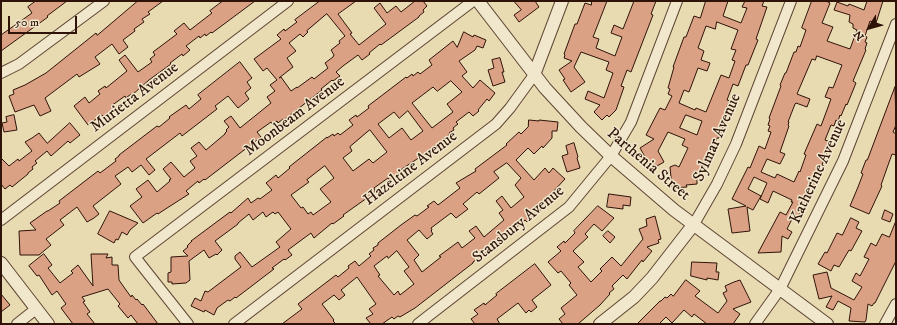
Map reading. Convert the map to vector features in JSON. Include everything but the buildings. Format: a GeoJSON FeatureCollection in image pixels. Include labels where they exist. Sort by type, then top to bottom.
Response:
{"type":"FeatureCollection","features":[{"type":"Feature","properties":{"kind":"street"},"geometry":{"type":"LineString","coordinates":[[1,73],[19,64],[104,1]]}},
{"type":"Feature","properties":{"kind":"street","name":"Murietta Avenue"},"geometry":{"type":"LineString","coordinates":[[1,220],[288,1]]}},
{"type":"Feature","properties":{"kind":"street","name":"Moonbeam Avenue"},"geometry":{"type":"LineString","coordinates":[[188,324],[135,257],[473,1]]}},
{"type":"Feature","properties":{"kind":"street","name":"Parthenia Street"},"geometry":{"type":"LineString","coordinates":[[478,1],[534,75],[581,127],[611,156],[674,210],[827,324]]}},
{"type":"Feature","properties":{"kind":"street","name":"Hazeltine Avenue"},"geometry":{"type":"LineString","coordinates":[[234,324],[496,124],[510,108],[534,75],[562,1]]}},
{"type":"Feature","properties":{"kind":"street","name":"Stansbury Avenue"},"geometry":{"type":"LineString","coordinates":[[418,324],[569,207],[611,156],[631,122],[678,1]]}},
{"type":"Feature","properties":{"kind":"street","name":"Sylmar Avenue"},"geometry":{"type":"LineString","coordinates":[[600,324],[634,297],[652,278],[694,224],[717,184],[736,144],[791,1]]}},
{"type":"Feature","properties":{"kind":"street","name":"Katherine Avenue"},"geometry":{"type":"LineString","coordinates":[[755,324],[780,289],[843,161],[896,24]]}},
{"type":"Feature","properties":{"kind":"street"},"geometry":{"type":"LineString","coordinates":[[1,263],[48,324]]}},
{"type":"Feature","properties":{"kind":"street"},"geometry":{"type":"LineString","coordinates":[[885,324],[896,304]]}},
{"type":"Feature","properties":{"kind":"street"},"geometry":{"type":"LineString","coordinates":[[17,324],[36,309]]}}]}
